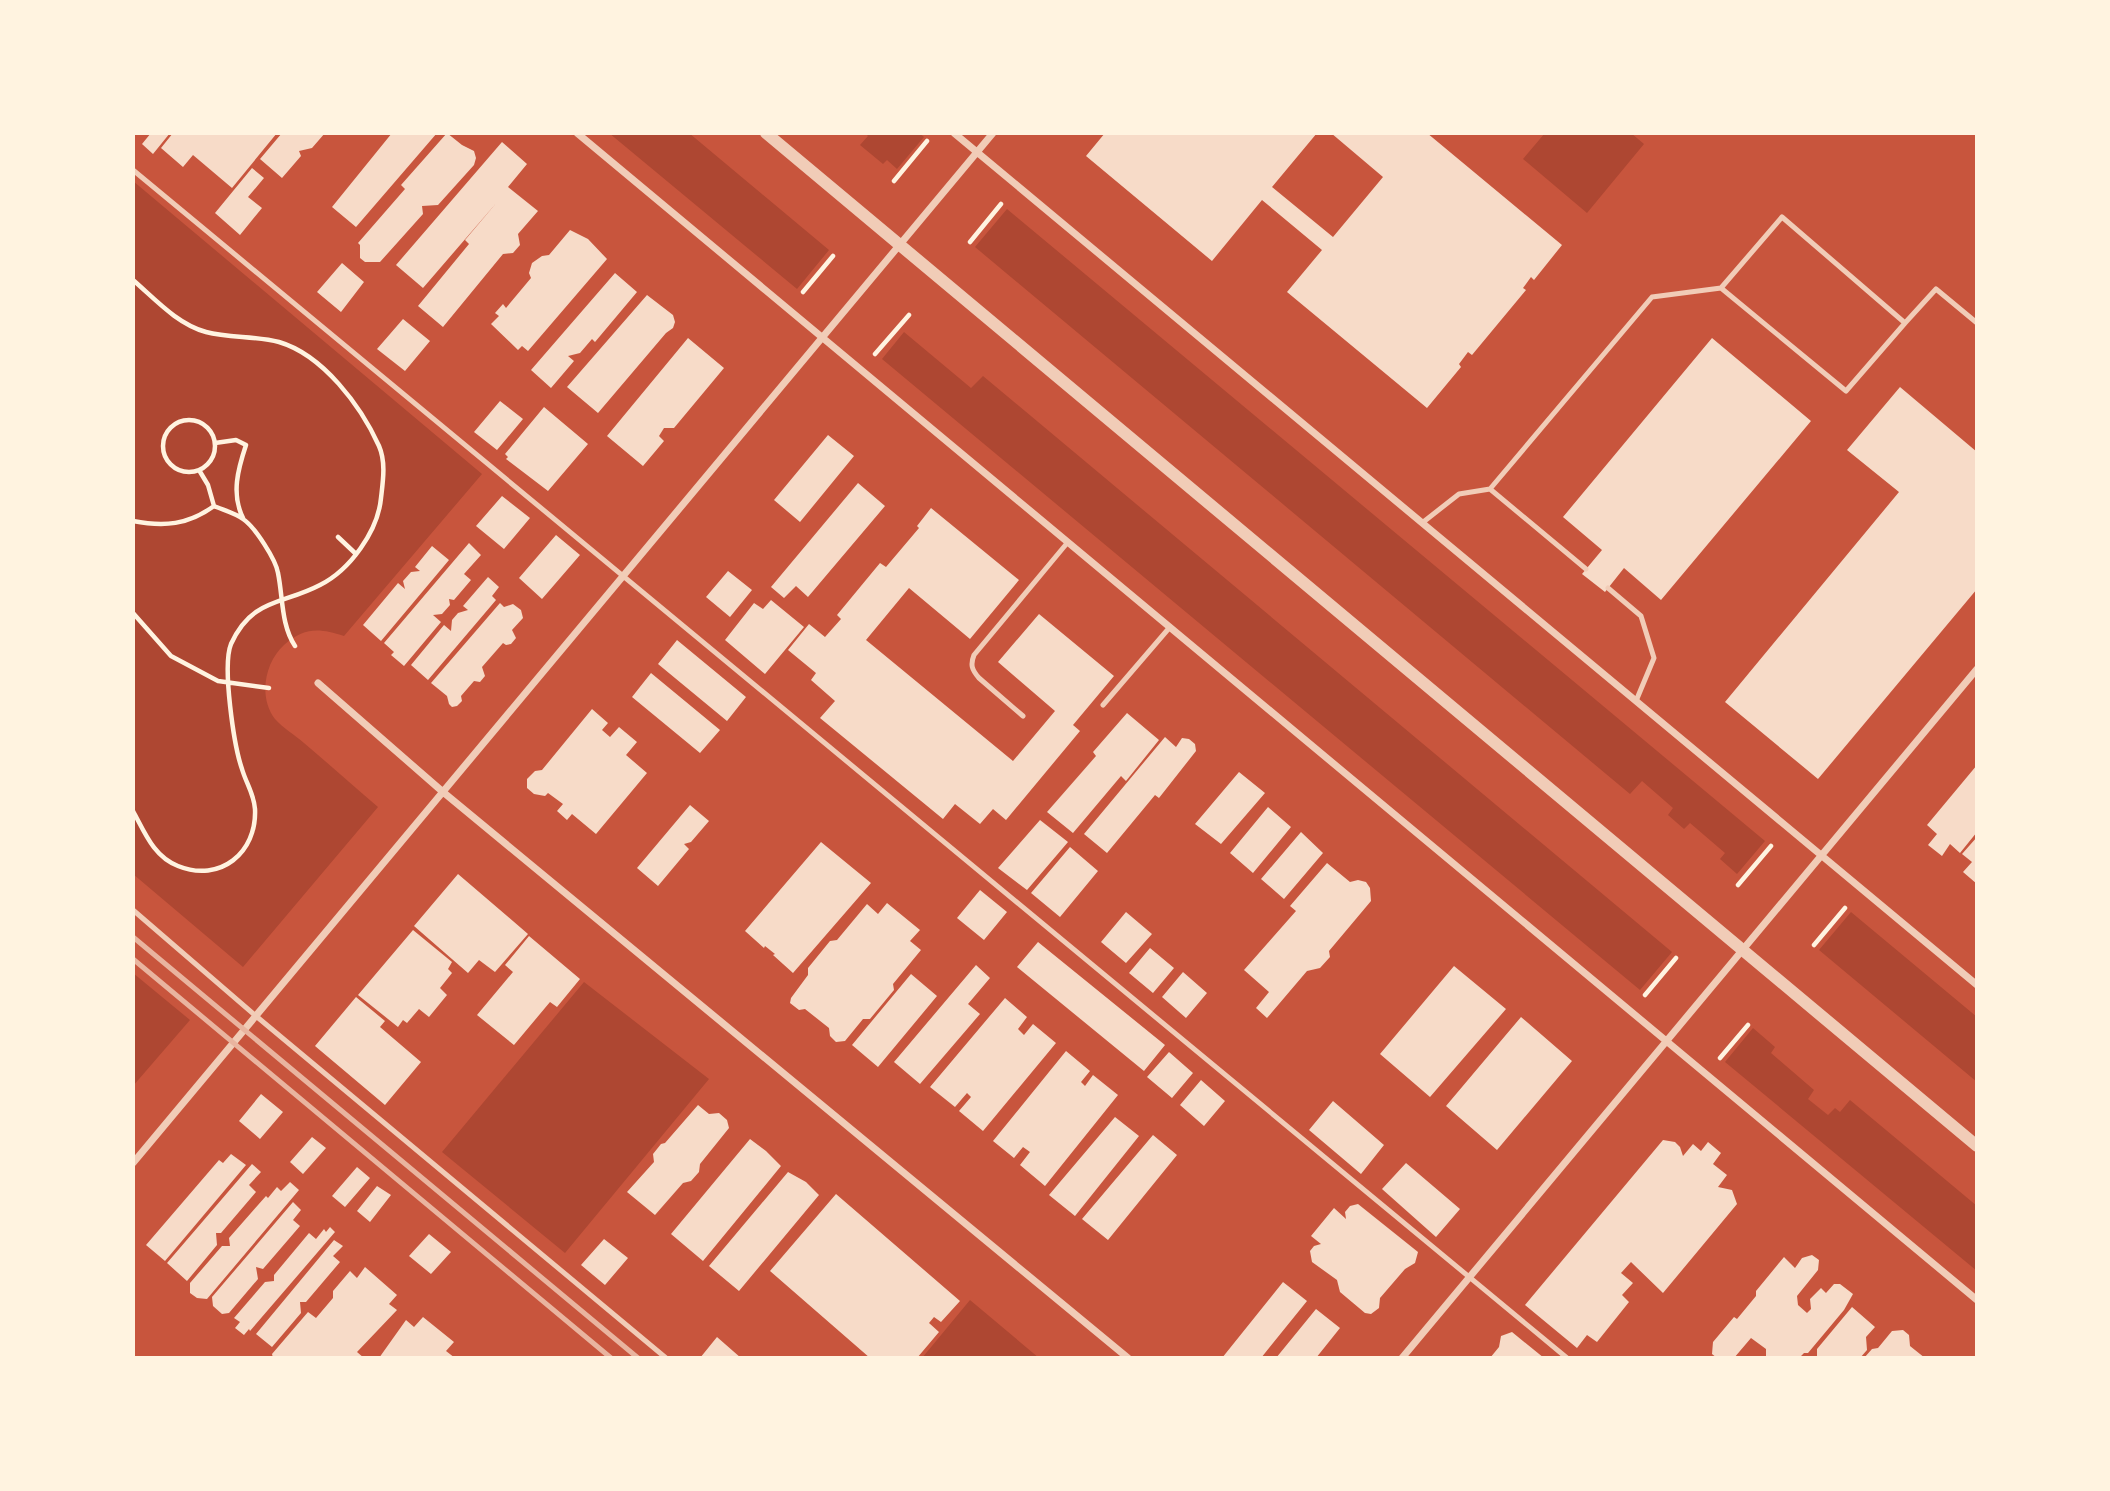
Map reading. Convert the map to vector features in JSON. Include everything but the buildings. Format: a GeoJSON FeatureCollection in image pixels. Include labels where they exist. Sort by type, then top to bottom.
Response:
{"type":"FeatureCollection","features":[{"type":"Feature","properties":{"kind":"street"},"geometry":{"type":"LineString","coordinates":[[577,133],[1977,1300]]}},
{"type":"Feature","properties":{"kind":"street"},"geometry":{"type":"LineString","coordinates":[[766,133],[1977,1146]]}},
{"type":"Feature","properties":{"kind":"street"},"geometry":{"type":"LineString","coordinates":[[954,133],[1977,985]]}},
{"type":"Feature","properties":{"kind":"street"},"geometry":{"type":"LineString","coordinates":[[133,1163],[993,133]]}},
{"type":"Feature","properties":{"kind":"street"},"geometry":{"type":"LineString","coordinates":[[1402,1358],[1977,669]]}},
{"type":"Feature","properties":{"kind":"street"},"geometry":{"type":"LineString","coordinates":[[318,683],[443,792],[1128,1358]]}},
{"type":"Feature","properties":{"kind":"lane"},"geometry":{"type":"LineString","coordinates":[[133,170],[1567,1358]]}},
{"type":"Feature","properties":{"kind":"lane"},"geometry":{"type":"LineString","coordinates":[[1422,523],[1459,494],[1490,489],[1652,297],[1721,288],[1782,218],[1905,323]]}},
{"type":"Feature","properties":{"kind":"lane"},"geometry":{"type":"LineString","coordinates":[[1721,288],[1846,391],[1936,289],[1977,323]]}},
{"type":"Feature","properties":{"kind":"lane"},"geometry":{"type":"LineString","coordinates":[[1490,489],[1586,569]]}},
{"type":"Feature","properties":{"kind":"lane"},"geometry":{"type":"LineString","coordinates":[[1023,716],[979,678],[973,671],[971,662],[1002,619],[1068,542]]}},
{"type":"Feature","properties":{"kind":"lane"},"geometry":{"type":"LineString","coordinates":[[1608,587],[1641,616],[1654,658],[1636,701]]}},
{"type":"Feature","properties":{"kind":"lane"},"geometry":{"type":"LineString","coordinates":[[1103,705],[1170,627]]}},
{"type":"Feature","properties":{"kind":"lane"},"geometry":{"type":"LineString","coordinates":[[133,910],[666,1358]]}},
{"type":"Feature","properties":{"kind":"path"},"geometry":{"type":"LineString","coordinates":[[894,181],[927,141]]}},
{"type":"Feature","properties":{"kind":"path"},"geometry":{"type":"LineString","coordinates":[[970,242],[1001,205]]}},
{"type":"Feature","properties":{"kind":"path"},"geometry":{"type":"LineString","coordinates":[[803,292],[834,256]]}},
{"type":"Feature","properties":{"kind":"path"},"geometry":{"type":"LineString","coordinates":[[133,280],[177,318],[205,332],[255,337],[282,343],[312,360],[353,399],[380,448],[384,471],[380,512],[362,548],[321,585],[281,601],[268,603],[253,613],[230,646],[228,667],[231,726],[242,770],[252,791],[255,810],[247,844],[239,856],[223,868],[204,872],[182,868],[167,861],[156,851],[133,811]]}},
{"type":"Feature","properties":{"kind":"path"},"geometry":{"type":"LineString","coordinates":[[875,354],[909,315]]}},
{"type":"Feature","properties":{"kind":"path"},"geometry":{"type":"LineString","coordinates":[[184,420],[196,421],[208,428],[215,443],[211,459],[199,470],[182,471],[170,464],[162,447],[168,430],[184,420]]}},
{"type":"Feature","properties":{"kind":"path"},"geometry":{"type":"LineString","coordinates":[[215,443],[236,440],[246,445],[235,485],[239,510],[278,570],[281,601],[295,646]]}},
{"type":"Feature","properties":{"kind":"path"},"geometry":{"type":"LineString","coordinates":[[199,470],[208,485],[214,506]]}},
{"type":"Feature","properties":{"kind":"path"},"geometry":{"type":"LineString","coordinates":[[214,506],[244,519]]}},
{"type":"Feature","properties":{"kind":"path"},"geometry":{"type":"LineString","coordinates":[[133,521],[153,525],[181,523],[198,517],[214,506]]}},
{"type":"Feature","properties":{"kind":"path"},"geometry":{"type":"LineString","coordinates":[[338,537],[356,554]]}},
{"type":"Feature","properties":{"kind":"path"},"geometry":{"type":"LineString","coordinates":[[133,613],[170,656],[218,681],[269,688]]}},
{"type":"Feature","properties":{"kind":"path"},"geometry":{"type":"LineString","coordinates":[[1738,885],[1771,846]]}},
{"type":"Feature","properties":{"kind":"path"},"geometry":{"type":"LineString","coordinates":[[1814,945],[1845,908]]}},
{"type":"Feature","properties":{"kind":"path"},"geometry":{"type":"LineString","coordinates":[[1644,995],[1676,958]]}},
{"type":"Feature","properties":{"kind":"path"},"geometry":{"type":"LineString","coordinates":[[1719,1059],[1748,1026]]}},
{"type":"Feature","properties":{"kind":"shaded area"},"geometry":{"type":"Polygon","coordinates":[[[609,133],[689,133],[829,250],[797,289],[609,133]]]}},
{"type":"Feature","properties":{"kind":"shaded area"},"geometry":{"type":"Polygon","coordinates":[[[865,133],[919,133],[924,137],[897,169],[887,160],[883,164],[860,145],[868,136],[865,133]]]}},
{"type":"Feature","properties":{"kind":"shaded area"},"geometry":{"type":"Polygon","coordinates":[[[1545,133],[1631,133],[1644,144],[1587,213],[1523,159],[1545,133]]]}},
{"type":"Feature","properties":{"kind":"shaded area"},"geometry":{"type":"Polygon","coordinates":[[[133,181],[482,474],[344,636],[320,631],[306,632],[284,645],[272,661],[265,690],[275,719],[378,807],[243,967],[133,874],[133,181]]]}},
{"type":"Feature","properties":{"kind":"shaded area"},"geometry":{"type":"Polygon","coordinates":[[[1007,209],[1765,841],[1737,874],[1720,859],[1725,853],[1690,823],[1684,829],[1668,815],[1673,808],[1642,781],[1630,794],[975,247],[1007,209]]]}},
{"type":"Feature","properties":{"kind":"shaded area"},"geometry":{"type":"Polygon","coordinates":[[[904,332],[971,388],[983,376],[1672,952],[1640,990],[882,359],[904,332]]]}},
{"type":"Feature","properties":{"kind":"shaded area"},"geometry":{"type":"Polygon","coordinates":[[[1851,912],[1977,1017],[1977,1082],[1819,950],[1851,912]]]}},
{"type":"Feature","properties":{"kind":"shaded area"},"geometry":{"type":"Polygon","coordinates":[[[133,973],[190,1020],[133,1086],[133,973]]]}},
{"type":"Feature","properties":{"kind":"shaded area"},"geometry":{"type":"Polygon","coordinates":[[[584,982],[709,1079],[565,1253],[442,1152],[584,982]]]}},
{"type":"Feature","properties":{"kind":"shaded area"},"geometry":{"type":"Polygon","coordinates":[[[1753,1028],[1775,1047],[1771,1053],[1814,1090],[1808,1099],[1828,1115],[1835,1108],[1840,1112],[1850,1100],[1977,1206],[1977,1271],[1725,1062],[1753,1028]]]}},
{"type":"Feature","properties":{"kind":"shaded area"},"geometry":{"type":"Polygon","coordinates":[[[970,1300],[1039,1358],[922,1358],[970,1300]]]}},
{"type":"Feature","properties":{"kind":"railway"},"geometry":{"type":"LineString","coordinates":[[133,937],[638,1358]]}},
{"type":"Feature","properties":{"kind":"railway"},"geometry":{"type":"LineString","coordinates":[[133,959],[611,1358]]}}]}
